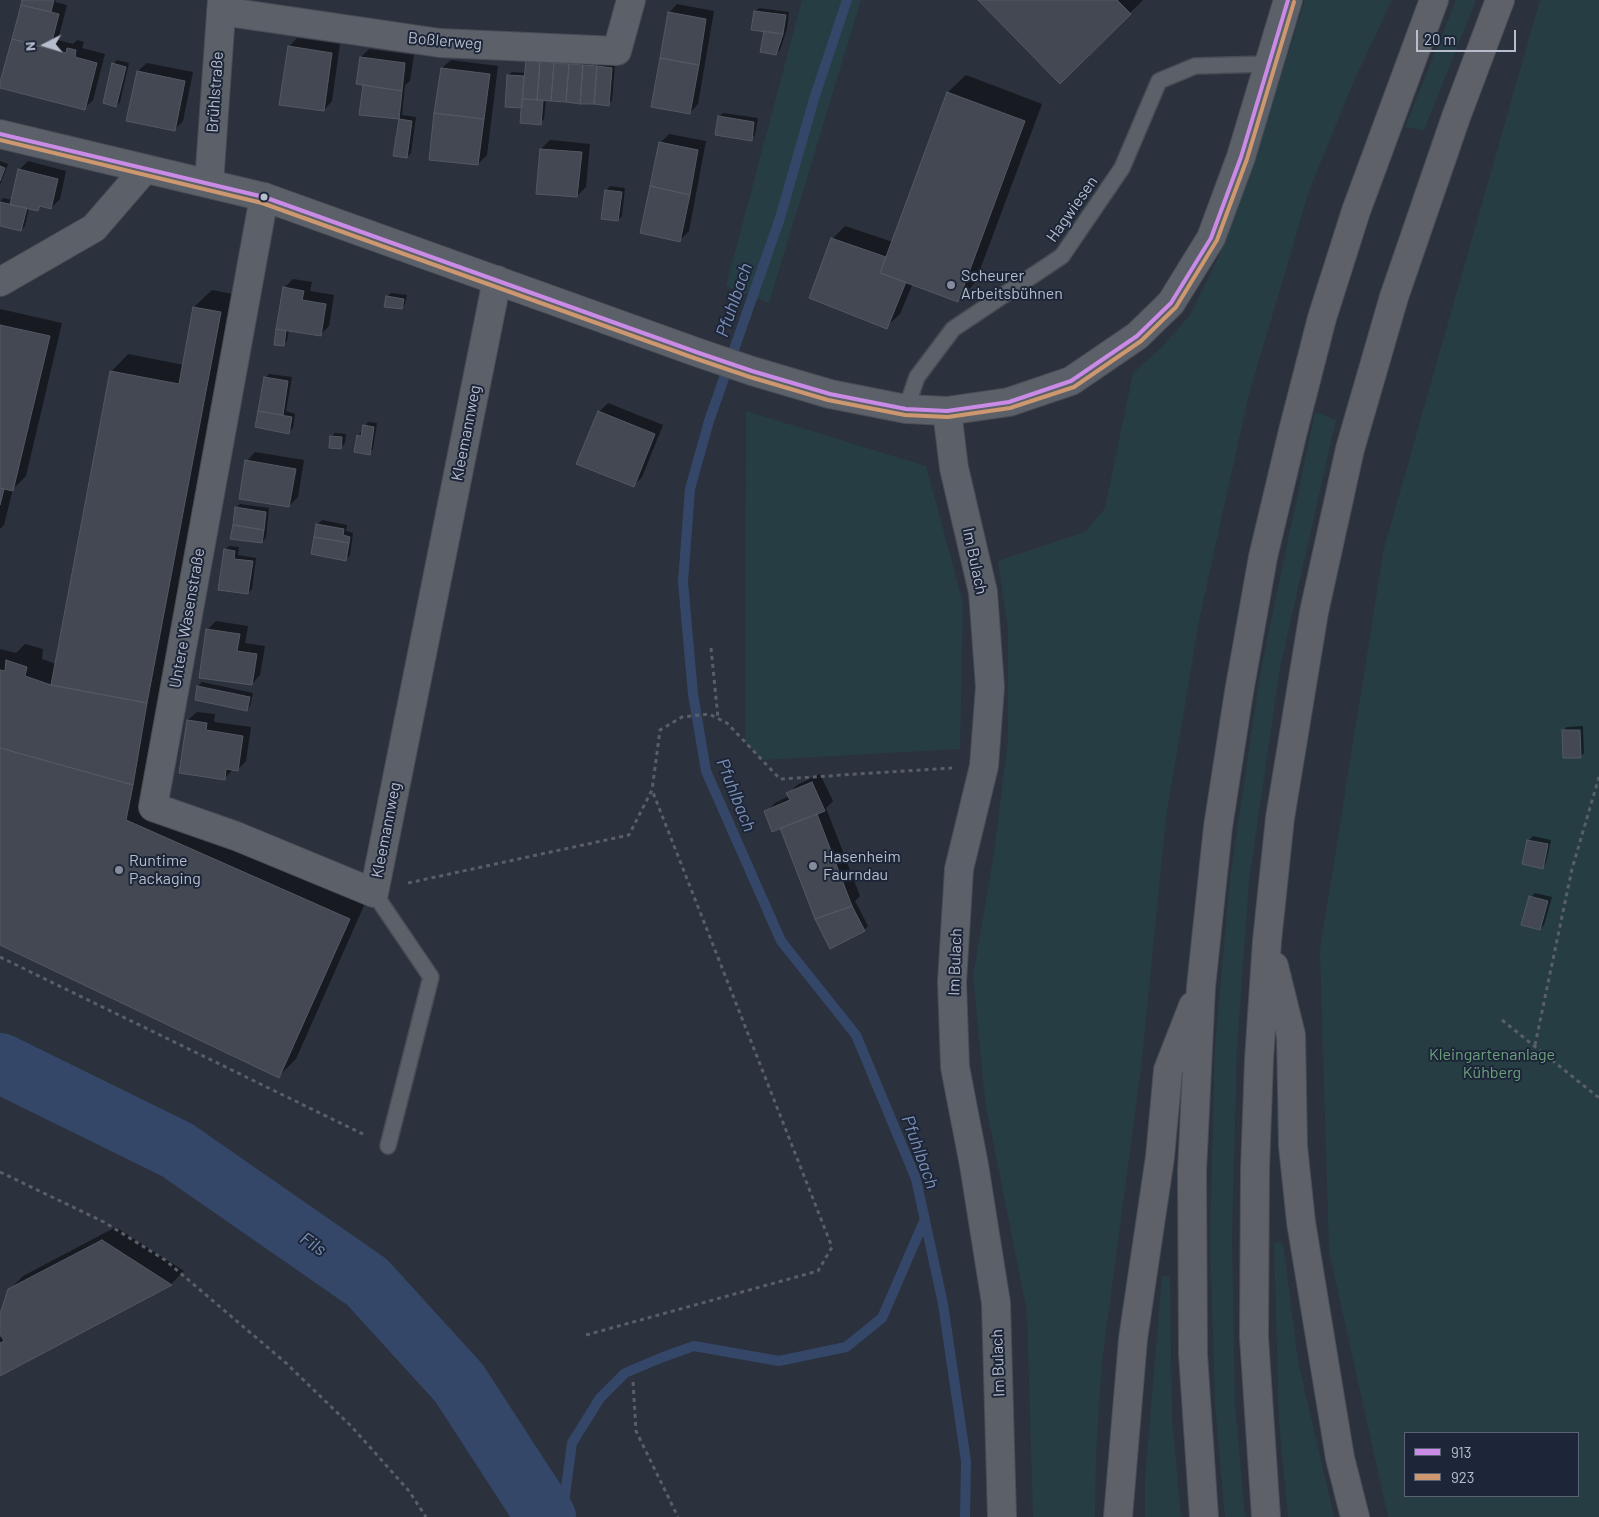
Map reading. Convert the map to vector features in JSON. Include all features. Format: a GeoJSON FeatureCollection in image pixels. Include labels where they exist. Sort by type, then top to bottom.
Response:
{"type":"FeatureCollection","features":[{"type":"Feature","properties":{"kind":"highway"},"geometry":{"type":"LineString","coordinates":[[1204,1517],[1193,1354],[1192,1171],[1201,986],[1218,827],[1239,692],[1264,557],[1293,431],[1322,318],[1356,211],[1434,0]]}},
{"type":"Feature","properties":{"kind":"highway"},"geometry":{"type":"LineString","coordinates":[[1266,1517],[1254,1337],[1255,1169],[1259,1060],[1267,941],[1280,818],[1314,612],[1350,450],[1397,288],[1456,116],[1500,0]]}},
{"type":"Feature","properties":{"kind":"highway"},"geometry":{"type":"LineString","coordinates":[[1267,941],[1291,1035],[1293,1146],[1301,1222],[1340,1458],[1355,1517]]}},
{"type":"Feature","properties":{"kind":"highway"},"geometry":{"type":"LineString","coordinates":[[1118,1517],[1133,1339],[1160,1156],[1168,1070],[1201,986]]}},
{"type":"Feature","properties":{"kind":"street","name":"Boßlerweg"},"geometry":{"type":"LineString","coordinates":[[222,6],[440,43],[617,51],[630,0]]}},
{"type":"Feature","properties":{"kind":"street"},"geometry":{"type":"LineString","coordinates":[[0,134],[264,197],[698,353],[830,394],[906,409],[947,411],[1009,402],[1071,381],[1137,336],[1171,303],[1211,238],[1241,156],[1288,0]]}},
{"type":"Feature","properties":{"kind":"street","name":"Brühlstraße"},"geometry":{"type":"LineString","coordinates":[[209,183],[222,6]]}},
{"type":"Feature","properties":{"kind":"street"},"geometry":{"type":"LineString","coordinates":[[0,282],[94,228],[145,169]]}},
{"type":"Feature","properties":{"kind":"street","name":"Untere Wasenstraße"},"geometry":{"type":"LineString","coordinates":[[264,197],[153,807],[236,836],[374,892]]}},
{"type":"Feature","properties":{"kind":"street","name":"Kleemannweg"},"geometry":{"type":"LineString","coordinates":[[374,892],[497,280]]}},
{"type":"Feature","properties":{"kind":"street","name":"Im Bulach"},"geometry":{"type":"LineString","coordinates":[[947,411],[954,468],[983,592],[990,687],[984,766],[959,870],[952,982],[955,1067],[974,1165],[996,1303],[1002,1517]]}},
{"type":"Feature","properties":{"kind":"lane","name":"Hagwiesen"},"geometry":{"type":"LineString","coordinates":[[906,409],[917,377],[954,329],[1062,256],[1122,168],[1159,81],[1195,66],[1268,64]]}},
{"type":"Feature","properties":{"kind":"lane","name":"Kleemannweg"},"geometry":{"type":"LineString","coordinates":[[374,892],[430,976],[388,1146]]}},
{"type":"Feature","properties":{"kind":"path"},"geometry":{"type":"LineString","coordinates":[[711,648],[718,719]]}},
{"type":"Feature","properties":{"kind":"path"},"geometry":{"type":"LineString","coordinates":[[374,892],[431,877],[629,835],[652,790],[660,730],[682,717],[709,714],[727,723],[780,779],[984,766]]}},
{"type":"Feature","properties":{"kind":"path"},"geometry":{"type":"LineString","coordinates":[[1535,1045],[1572,869],[1599,777]]}},
{"type":"Feature","properties":{"kind":"path"},"geometry":{"type":"LineString","coordinates":[[586,1336],[818,1271],[832,1247],[652,790]]}},
{"type":"Feature","properties":{"kind":"path"},"geometry":{"type":"LineString","coordinates":[[0,957],[388,1146]]}},
{"type":"Feature","properties":{"kind":"path"},"geometry":{"type":"LineString","coordinates":[[1502,1020],[1599,1098]]}},
{"type":"Feature","properties":{"kind":"path"},"geometry":{"type":"LineString","coordinates":[[0,1172],[104,1222],[165,1260],[286,1363],[352,1427],[409,1491],[426,1517]]}},
{"type":"Feature","properties":{"kind":"path"},"geometry":{"type":"LineString","coordinates":[[633,1382],[636,1432],[678,1517]]}},
{"type":"Feature","properties":{"kind":"green space"},"geometry":{"type":"Polygon","coordinates":[[[802,0],[861,0],[769,303],[726,286],[802,0]]]}},
{"type":"Feature","properties":{"kind":"green space"},"geometry":{"type":"Polygon","coordinates":[[[1305,0],[1392,0],[1353,83],[1309,191],[1248,398],[1200,616],[1166,818],[1142,1060],[1102,1362],[1096,1454],[1095,1517],[1033,1517],[1027,1312],[985,1100],[973,976],[994,853],[1008,739],[1008,630],[998,561],[1085,532],[1105,508],[1133,373],[1163,346],[1190,315],[1218,258],[1252,168],[1305,0]]]}},
{"type":"Feature","properties":{"kind":"green space"},"geometry":{"type":"Polygon","coordinates":[[[1456,0],[1476,0],[1424,130],[1405,127],[1456,0]]]}},
{"type":"Feature","properties":{"kind":"green space","name":"Kleingartenanlage Kühberg"},"geometry":{"type":"Polygon","coordinates":[[[1540,0],[1599,0],[1599,1517],[1388,1517],[1329,1251],[1320,950],[1384,548],[1540,0]]]}},
{"type":"Feature","properties":{"kind":"green space"},"geometry":{"type":"Polygon","coordinates":[[[746,411],[926,466],[963,603],[960,749],[762,760],[745,743],[746,411]]]}},
{"type":"Feature","properties":{"kind":"green space"},"geometry":{"type":"Polygon","coordinates":[[[1315,412],[1336,420],[1280,668],[1249,881],[1237,1048],[1232,1237],[1235,1404],[1245,1517],[1225,1517],[1215,1405],[1210,1240],[1215,1045],[1230,878],[1261,669],[1315,412]]]}},
{"type":"Feature","properties":{"kind":"green space"},"geometry":{"type":"Polygon","coordinates":[[[1274,1243],[1283,1243],[1298,1361],[1334,1517],[1288,1517],[1279,1423],[1274,1243]]]}},
{"type":"Feature","properties":{"kind":"green space"},"geometry":{"type":"Polygon","coordinates":[[[1162,1276],[1170,1276],[1172,1418],[1181,1517],[1145,1517],[1145,1480],[1162,1276]]]}},
{"type":"Feature","properties":{"kind":"building"},"geometry":{"type":"Polygon","coordinates":[[[22,0],[54,0],[51,12],[21,5],[22,0]]]}},
{"type":"Feature","properties":{"kind":"building"},"geometry":{"type":"Polygon","coordinates":[[[978,0],[1117,0],[1131,14],[1060,84],[978,0]]]}},
{"type":"Feature","properties":{"kind":"building"},"geometry":{"type":"Polygon","coordinates":[[[21,5],[59,14],[50,49],[12,39],[21,5]]]}},
{"type":"Feature","properties":{"kind":"building"},"geometry":{"type":"Polygon","coordinates":[[[754,11],[786,15],[783,34],[751,30],[754,11]]]}},
{"type":"Feature","properties":{"kind":"building"},"geometry":{"type":"Polygon","coordinates":[[[668,12],[706,19],[699,65],[660,58],[668,12]]]}},
{"type":"Feature","properties":{"kind":"building"},"geometry":{"type":"Polygon","coordinates":[[[764,31],[783,34],[776,55],[760,52],[764,31]]]}},
{"type":"Feature","properties":{"kind":"building"},"geometry":{"type":"Polygon","coordinates":[[[12,39],[66,53],[67,48],[76,50],[75,57],[97,63],[85,110],[0,88],[12,39]]]}},
{"type":"Feature","properties":{"kind":"building"},"geometry":{"type":"Polygon","coordinates":[[[288,46],[332,53],[324,111],[279,105],[288,46]]]}},
{"type":"Feature","properties":{"kind":"building"},"geometry":{"type":"Polygon","coordinates":[[[360,57],[405,63],[402,91],[356,84],[360,57]]]}},
{"type":"Feature","properties":{"kind":"building"},"geometry":{"type":"Polygon","coordinates":[[[660,58],[699,65],[690,114],[651,107],[660,58]]]}},
{"type":"Feature","properties":{"kind":"building"},"geometry":{"type":"Polygon","coordinates":[[[526,61],[540,62],[537,100],[522,99],[526,61]]]}},
{"type":"Feature","properties":{"kind":"building"},"geometry":{"type":"Polygon","coordinates":[[[540,62],[554,63],[551,101],[537,100],[540,62]]]}},
{"type":"Feature","properties":{"kind":"building"},"geometry":{"type":"Polygon","coordinates":[[[112,63],[126,67],[116,107],[103,103],[112,63]]]}},
{"type":"Feature","properties":{"kind":"building"},"geometry":{"type":"Polygon","coordinates":[[[554,63],[569,64],[566,102],[551,101],[554,63]]]}},
{"type":"Feature","properties":{"kind":"building"},"geometry":{"type":"Polygon","coordinates":[[[569,64],[583,65],[580,104],[566,102],[569,64]]]}},
{"type":"Feature","properties":{"kind":"building"},"geometry":{"type":"Polygon","coordinates":[[[583,65],[597,66],[594,104],[580,104],[583,65]]]}},
{"type":"Feature","properties":{"kind":"building"},"geometry":{"type":"Polygon","coordinates":[[[597,66],[612,68],[609,106],[594,104],[597,66]]]}},
{"type":"Feature","properties":{"kind":"building"},"geometry":{"type":"Polygon","coordinates":[[[441,68],[490,74],[484,119],[434,113],[441,68]]]}},
{"type":"Feature","properties":{"kind":"building"},"geometry":{"type":"Polygon","coordinates":[[[137,71],[185,81],[175,131],[126,121],[137,71]]]}},
{"type":"Feature","properties":{"kind":"building"},"geometry":{"type":"Polygon","coordinates":[[[507,75],[524,76],[522,108],[505,107],[507,75]]]}},
{"type":"Feature","properties":{"kind":"building"},"geometry":{"type":"Polygon","coordinates":[[[363,85],[402,91],[399,119],[359,115],[363,85]]]}},
{"type":"Feature","properties":{"kind":"building"},"geometry":{"type":"Polygon","coordinates":[[[947,92],[1025,121],[958,302],[880,273],[947,92]]]}},
{"type":"Feature","properties":{"kind":"building"},"geometry":{"type":"Polygon","coordinates":[[[522,99],[543,100],[541,125],[520,123],[522,99]]]}},
{"type":"Feature","properties":{"kind":"building"},"geometry":{"type":"Polygon","coordinates":[[[434,113],[484,119],[478,165],[429,160],[434,113]]]}},
{"type":"Feature","properties":{"kind":"building"},"geometry":{"type":"Polygon","coordinates":[[[718,116],[754,122],[752,141],[715,135],[718,116]]]}},
{"type":"Feature","properties":{"kind":"building"},"geometry":{"type":"Polygon","coordinates":[[[399,119],[412,121],[407,158],[393,156],[399,119]]]}},
{"type":"Feature","properties":{"kind":"building"},"geometry":{"type":"Polygon","coordinates":[[[659,142],[698,150],[690,195],[650,186],[659,142]]]}},
{"type":"Feature","properties":{"kind":"building"},"geometry":{"type":"Polygon","coordinates":[[[540,149],[582,152],[577,197],[536,194],[540,149]]]}},
{"type":"Feature","properties":{"kind":"building"},"geometry":{"type":"Polygon","coordinates":[[[0,166],[5,168],[0,181],[0,166]]]}},
{"type":"Feature","properties":{"kind":"building"},"geometry":{"type":"Polygon","coordinates":[[[18,169],[58,179],[51,209],[40,206],[38,211],[10,205],[18,169]]]}},
{"type":"Feature","properties":{"kind":"building"},"geometry":{"type":"Polygon","coordinates":[[[650,186],[690,195],[680,242],[640,233],[650,186]]]}},
{"type":"Feature","properties":{"kind":"building"},"geometry":{"type":"Polygon","coordinates":[[[605,190],[622,192],[618,221],[601,219],[605,190]]]}},
{"type":"Feature","properties":{"kind":"building"},"geometry":{"type":"Polygon","coordinates":[[[0,202],[27,208],[21,231],[0,226],[0,202]]]}},
{"type":"Feature","properties":{"kind":"building"},"geometry":{"type":"Polygon","coordinates":[[[831,238],[886,257],[880,273],[906,282],[887,329],[809,298],[831,238]]]}},
{"type":"Feature","properties":{"kind":"building"},"geometry":{"type":"Polygon","coordinates":[[[283,287],[304,291],[302,300],[326,304],[321,336],[276,329],[283,287]]]}},
{"type":"Feature","properties":{"kind":"building"},"geometry":{"type":"Polygon","coordinates":[[[386,296],[404,299],[402,309],[384,307],[386,296]]]}},
{"type":"Feature","properties":{"kind":"building"},"geometry":{"type":"Polygon","coordinates":[[[193,307],[221,312],[147,703],[51,685],[110,371],[179,384],[193,307]]]}},
{"type":"Feature","properties":{"kind":"building"},"geometry":{"type":"Polygon","coordinates":[[[0,325],[50,336],[13,491],[0,488],[0,325]]]}},
{"type":"Feature","properties":{"kind":"building"},"geometry":{"type":"Polygon","coordinates":[[[276,329],[286,331],[284,346],[274,345],[276,329]]]}},
{"type":"Feature","properties":{"kind":"building"},"geometry":{"type":"Polygon","coordinates":[[[264,377],[288,381],[283,415],[258,411],[264,377]]]}},
{"type":"Feature","properties":{"kind":"building"},"geometry":{"type":"Polygon","coordinates":[[[258,411],[292,417],[289,434],[255,427],[258,411]]]}},
{"type":"Feature","properties":{"kind":"building"},"geometry":{"type":"Polygon","coordinates":[[[598,411],[655,434],[634,487],[576,464],[598,411]]]}},
{"type":"Feature","properties":{"kind":"building"},"geometry":{"type":"Polygon","coordinates":[[[363,425],[374,427],[370,455],[354,452],[357,435],[361,436],[363,425]]]}},
{"type":"Feature","properties":{"kind":"building"},"geometry":{"type":"Polygon","coordinates":[[[330,436],[342,437],[341,449],[329,448],[330,436]]]}},
{"type":"Feature","properties":{"kind":"building"},"geometry":{"type":"Polygon","coordinates":[[[245,460],[296,469],[289,507],[239,499],[245,460]]]}},
{"type":"Feature","properties":{"kind":"building"},"geometry":{"type":"Polygon","coordinates":[[[0,488],[4,489],[0,505],[0,488]]]}},
{"type":"Feature","properties":{"kind":"building"},"geometry":{"type":"Polygon","coordinates":[[[235,507],[266,512],[264,530],[233,525],[235,507]]]}},
{"type":"Feature","properties":{"kind":"building"},"geometry":{"type":"Polygon","coordinates":[[[316,524],[344,529],[343,535],[350,537],[349,543],[314,537],[316,524]]]}},
{"type":"Feature","properties":{"kind":"building"},"geometry":{"type":"Polygon","coordinates":[[[233,525],[264,530],[262,543],[230,539],[233,525]]]}},
{"type":"Feature","properties":{"kind":"building"},"geometry":{"type":"Polygon","coordinates":[[[314,537],[349,543],[346,561],[311,554],[314,537]]]}},
{"type":"Feature","properties":{"kind":"building"},"geometry":{"type":"Polygon","coordinates":[[[224,549],[235,551],[234,559],[253,561],[248,594],[218,590],[224,549]]]}},
{"type":"Feature","properties":{"kind":"building"},"geometry":{"type":"Polygon","coordinates":[[[206,629],[240,634],[237,651],[257,654],[252,685],[199,678],[206,629]]]}},
{"type":"Feature","properties":{"kind":"building"},"geometry":{"type":"Polygon","coordinates":[[[6,660],[27,667],[25,676],[51,685],[147,703],[133,785],[0,748],[0,670],[5,671],[6,660]]]}},
{"type":"Feature","properties":{"kind":"building"},"geometry":{"type":"Polygon","coordinates":[[[197,686],[250,697],[247,711],[195,700],[197,686]]]}},
{"type":"Feature","properties":{"kind":"building"},"geometry":{"type":"Polygon","coordinates":[[[187,720],[207,723],[206,730],[243,736],[238,771],[226,769],[225,780],[179,773],[187,720]]]}},
{"type":"Feature","properties":{"kind":"building"},"geometry":{"type":"Polygon","coordinates":[[[1562,730],[1580,730],[1581,758],[1563,758],[1562,730]]]}},
{"type":"Feature","properties":{"kind":"building","name":"Runtime Packaging"},"geometry":{"type":"Polygon","coordinates":[[[0,748],[133,785],[126,820],[350,919],[279,1078],[0,945],[0,748]]]}},
{"type":"Feature","properties":{"kind":"building"},"geometry":{"type":"Polygon","coordinates":[[[812,782],[825,811],[772,832],[764,811],[790,800],[786,793],[812,782]]]}},
{"type":"Feature","properties":{"kind":"building"},"geometry":{"type":"Polygon","coordinates":[[[817,814],[852,906],[815,919],[780,828],[817,814]]]}},
{"type":"Feature","properties":{"kind":"building"},"geometry":{"type":"Polygon","coordinates":[[[1527,840],[1548,844],[1543,869],[1522,864],[1527,840]]]}},
{"type":"Feature","properties":{"kind":"building"},"geometry":{"type":"Polygon","coordinates":[[[1529,896],[1548,901],[1540,930],[1521,925],[1529,896]]]}},
{"type":"Feature","properties":{"kind":"building"},"geometry":{"type":"Polygon","coordinates":[[[852,906],[865,931],[830,949],[815,919],[852,906]]]}},
{"type":"Feature","properties":{"kind":"building"},"geometry":{"type":"Polygon","coordinates":[[[102,1240],[172,1285],[0,1376],[0,1343],[4,1341],[0,1333],[0,1314],[8,1289],[102,1240]]]}},
{"type":"Feature","properties":{"kind":"waterway","name":"Pfuhlbach"},"geometry":{"type":"LineString","coordinates":[[847,0],[814,99],[780,218],[709,421],[690,489],[683,582],[693,694],[706,771],[781,941],[856,1035],[916,1179],[943,1304],[966,1461],[965,1517]]}},
{"type":"Feature","properties":{"kind":"waterway","name":"Fils"},"geometry":{"type":"LineString","coordinates":[[0,1063],[177,1150],[367,1282],[459,1383],[546,1517]]}},
{"type":"Feature","properties":{"kind":"waterway"},"geometry":{"type":"LineString","coordinates":[[562,1517],[572,1443],[600,1398],[625,1373],[694,1346],[779,1361],[846,1347],[882,1318],[925,1219]]}},
{"type":"Feature","properties":{"kind":"transit line","name":"913"},"geometry":{"type":"LineString","coordinates":[[0,134],[264,197],[699,353],[830,394],[906,409],[947,411],[1009,402],[1071,381],[1137,336],[1171,303],[1211,238],[1241,157],[1288,0]]}},
{"type":"Feature","properties":{"kind":"transit line","name":"923"},"geometry":{"type":"LineString","coordinates":[[0,140],[262,203],[697,359],[828,400],[905,415],[948,417],[1010,408],[1074,387],[1141,341],[1176,307],[1217,240],[1247,159],[1294,2]]}},
{"type":"Feature","properties":{"kind":"place","name":"Scheurer Arbeitsbühnen"},"geometry":{"type":"Point","coordinates":[951,285]}},
{"type":"Feature","properties":{"kind":"place","name":"Hasenheim Faurndau"},"geometry":{"type":"Point","coordinates":[813,866]}},
{"type":"Feature","properties":{"kind":"place","name":"Runtime Packaging"},"geometry":{"type":"Point","coordinates":[119,870]}}]}
